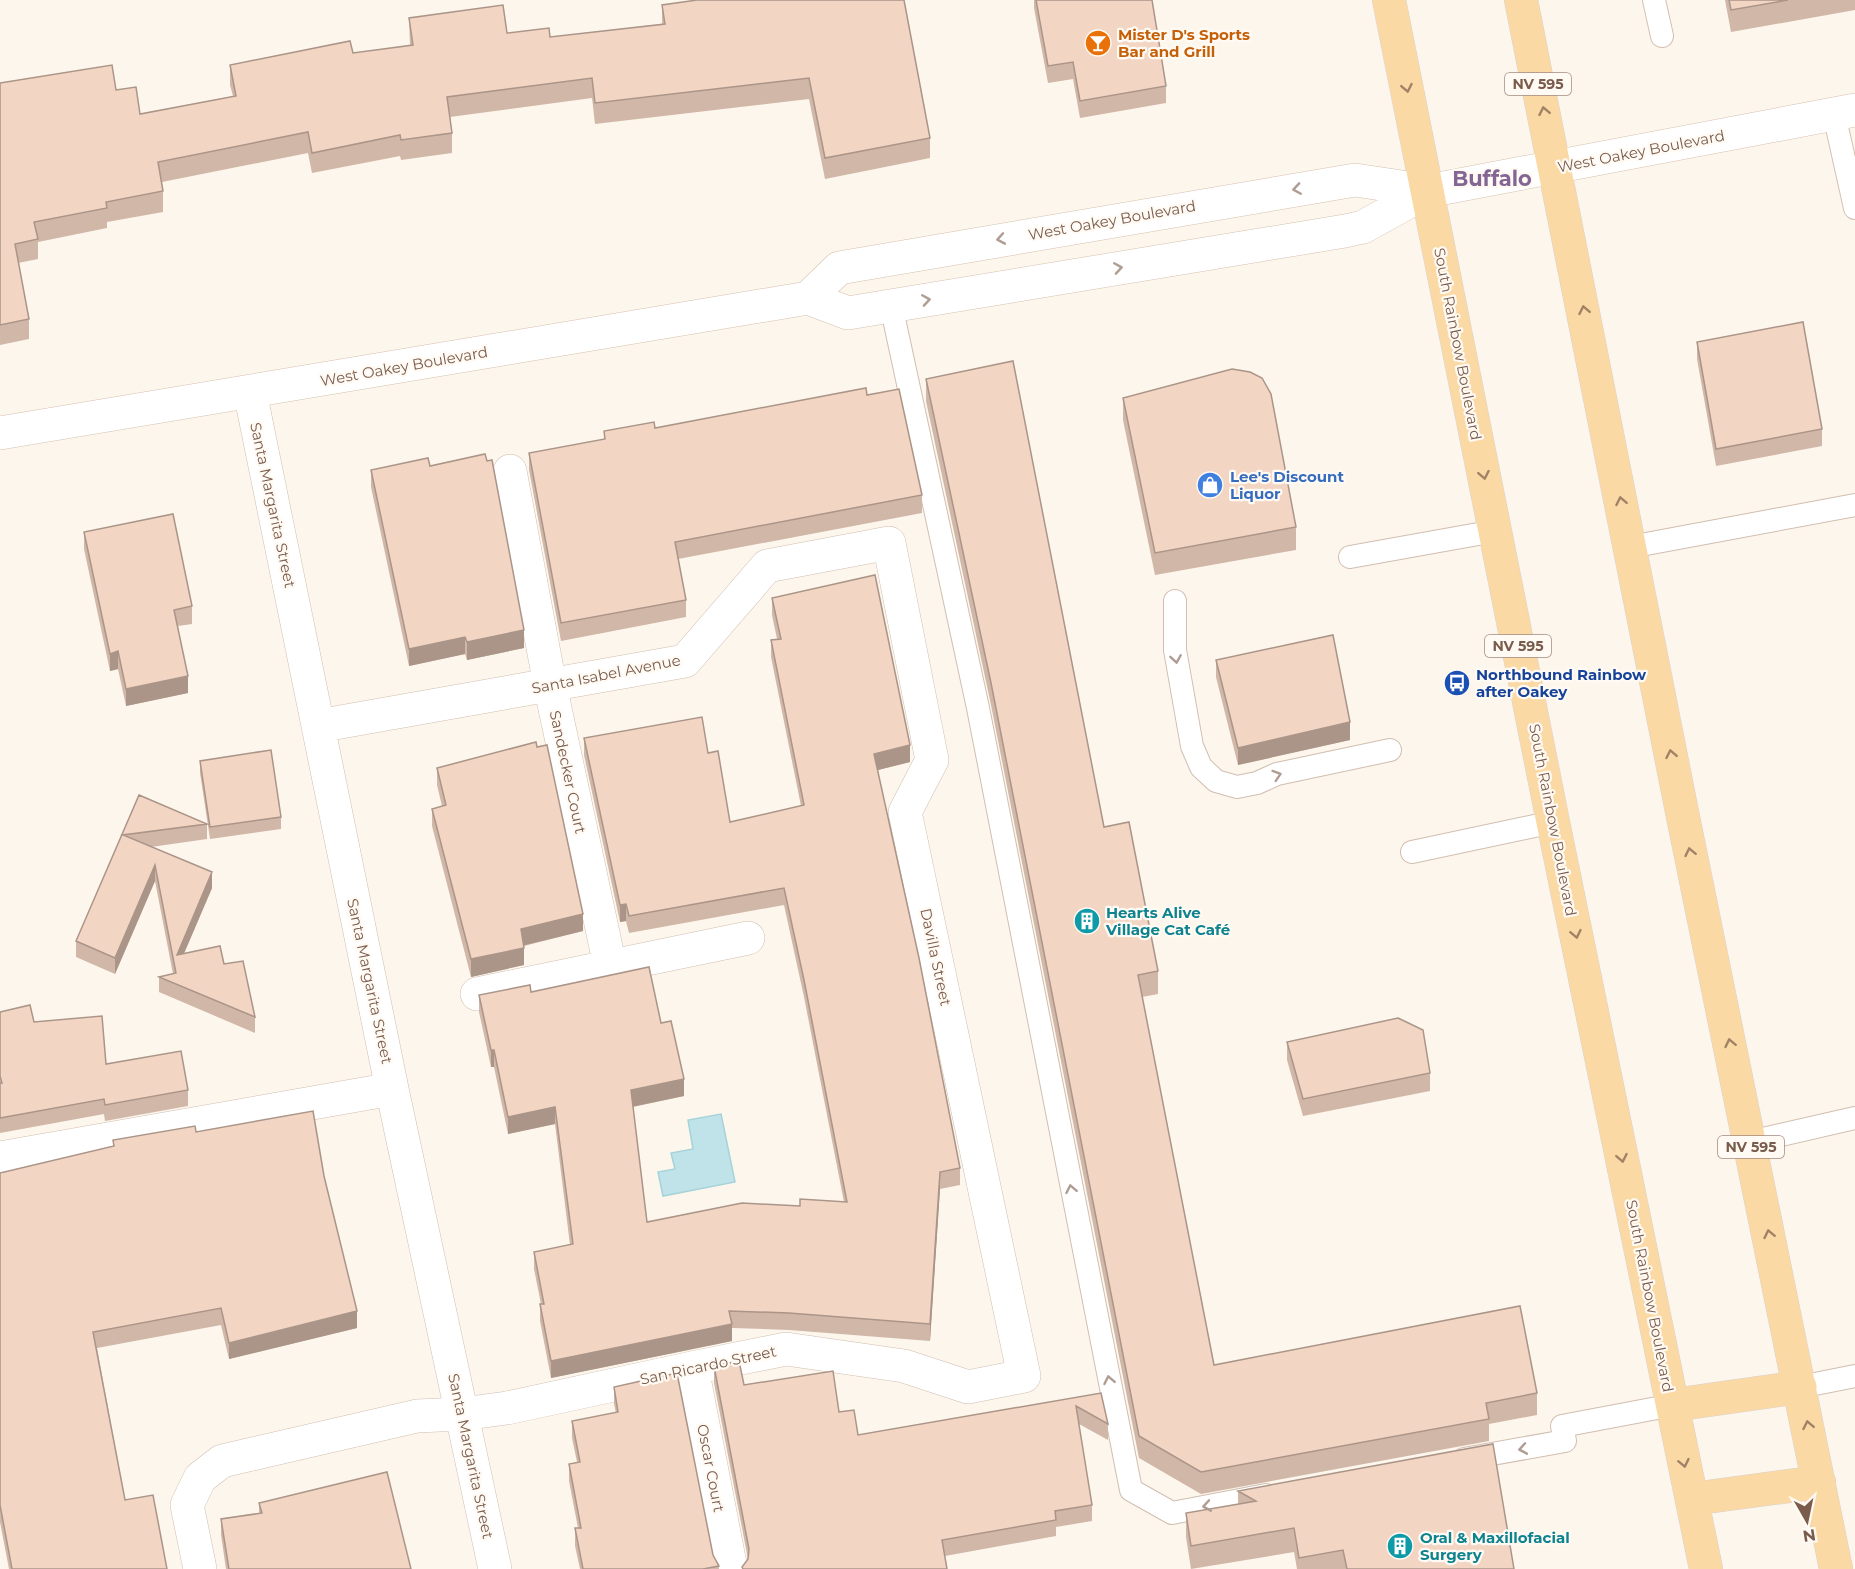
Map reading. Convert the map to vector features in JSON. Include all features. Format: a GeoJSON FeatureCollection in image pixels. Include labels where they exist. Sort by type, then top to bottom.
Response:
{"type":"FeatureCollection","features":[{"type":"Feature","properties":{"kind":"main road","name":"South Rainbow Boulevard"},"geometry":{"type":"LineString","coordinates":[[1389,0],[1553,822],[1706,1569]]}},
{"type":"Feature","properties":{"kind":"main road","name":"NV 595"},"geometry":{"type":"LineString","coordinates":[[1521,0],[1682,812],[1836,1569]]}},
{"type":"Feature","properties":{"kind":"main road"},"geometry":{"type":"LineString","coordinates":[[1673,1405],[1800,1387]]}},
{"type":"Feature","properties":{"kind":"main road"},"geometry":{"type":"LineString","coordinates":[[1692,1499],[1819,1482]]}},
{"type":"Feature","properties":{"kind":"street","name":"West Oakey Boulevard"},"geometry":{"type":"LineString","coordinates":[[0,433],[808,298],[848,313],[1363,227],[1428,191],[1845,112]]}},
{"type":"Feature","properties":{"kind":"street","name":"West Oakey Boulevard"},"geometry":{"type":"LineString","coordinates":[[808,298],[839,268],[1138,216],[1355,180],[1428,191]]}},
{"type":"Feature","properties":{"kind":"street","name":"Santa Margarita Street"},"geometry":{"type":"LineString","coordinates":[[250,392],[392,1089],[495,1569]]}},
{"type":"Feature","properties":{"kind":"street","name":"Sandecker Court"},"geometry":{"type":"LineString","coordinates":[[510,471],[550,685],[610,966]]}},
{"type":"Feature","properties":{"kind":"street","name":"Santa Isabel Avenue"},"geometry":{"type":"LineString","coordinates":[[318,726],[685,661],[767,566],[889,543]]}},
{"type":"Feature","properties":{"kind":"street","name":"Davilla Street"},"geometry":{"type":"LineString","coordinates":[[889,543],[932,760],[905,812],[1024,1377]]}},
{"type":"Feature","properties":{"kind":"street"},"geometry":{"type":"LineString","coordinates":[[477,994],[748,938]]}},
{"type":"Feature","properties":{"kind":"street"},"geometry":{"type":"LineString","coordinates":[[0,1158],[392,1089]]}},
{"type":"Feature","properties":{"kind":"street","name":"San Ricardo Street"},"geometry":{"type":"LineString","coordinates":[[200,1569],[188,1505],[200,1478],[222,1461],[417,1416],[462,1414],[507,1408],[786,1349],[904,1366],[968,1387],[1024,1377]]}},
{"type":"Feature","properties":{"kind":"street","name":"Oscar Court"},"geometry":{"type":"LineString","coordinates":[[692,1368],[731,1569]]}},
{"type":"Feature","properties":{"kind":"lane"},"geometry":{"type":"LineString","coordinates":[[1654,0],[1662,36]]}},
{"type":"Feature","properties":{"kind":"lane"},"geometry":{"type":"LineString","coordinates":[[1845,112],[1855,208]]}},
{"type":"Feature","properties":{"kind":"lane"},"geometry":{"type":"LineString","coordinates":[[891,305],[978,708],[1131,1490],[1172,1513],[1287,1492]]}},
{"type":"Feature","properties":{"kind":"lane"},"geometry":{"type":"LineString","coordinates":[[1630,547],[1855,505]]}},
{"type":"Feature","properties":{"kind":"lane"},"geometry":{"type":"LineString","coordinates":[[1350,557],[1495,531]]}},
{"type":"Feature","properties":{"kind":"lane"},"geometry":{"type":"LineString","coordinates":[[1175,601],[1175,650],[1192,746],[1201,767],[1216,781],[1237,787],[1257,783],[1277,774],[1390,750]]}},
{"type":"Feature","properties":{"kind":"lane"},"geometry":{"type":"LineString","coordinates":[[1412,852],[1553,822]]}},
{"type":"Feature","properties":{"kind":"lane"},"geometry":{"type":"LineString","coordinates":[[1750,1142],[1855,1118]]}},
{"type":"Feature","properties":{"kind":"lane"},"geometry":{"type":"LineString","coordinates":[[1800,1387],[1855,1376]]}},
{"type":"Feature","properties":{"kind":"lane"},"geometry":{"type":"LineString","coordinates":[[1438,1464],[1565,1441],[1562,1426],[1673,1405]]}},
{"type":"Feature","properties":{"kind":"water"},"geometry":{"type":"Polygon","coordinates":[[[721,1114],[735,1182],[663,1196],[658,1172],[675,1169],[671,1153],[693,1149],[688,1120],[721,1114]]]}},
{"type":"Feature","properties":{"kind":"building"},"geometry":{"type":"Polygon","coordinates":[[[697,0],[904,0],[930,138],[825,158],[809,78],[595,103],[592,78],[447,97],[452,133],[401,140],[400,135],[312,153],[308,132],[158,162],[163,191],[106,202],[107,208],[34,222],[38,239],[15,244],[29,319],[0,325],[0,83],[112,65],[116,90],[136,87],[140,114],[236,96],[230,65],[350,41],[353,53],[413,45],[409,18],[503,5],[507,33],[549,28],[550,37],[665,24],[662,5],[697,0]]]}},
{"type":"Feature","properties":{"kind":"building","name":"Mister D's Sports Bar and Grill"},"geometry":{"type":"Polygon","coordinates":[[[1036,0],[1152,0],[1166,86],[1080,101],[1073,62],[1048,66],[1036,0]]]}},
{"type":"Feature","properties":{"kind":"building"},"geometry":{"type":"Polygon","coordinates":[[[1729,0],[1788,0],[1731,10],[1729,0]]]}},
{"type":"Feature","properties":{"kind":"building"},"geometry":{"type":"Polygon","coordinates":[[[1803,322],[1822,429],[1716,449],[1697,342],[1803,322]]]}},
{"type":"Feature","properties":{"kind":"building","name":"Hearts Alive Village Cat Café"},"geometry":{"type":"Polygon","coordinates":[[[1013,361],[1104,827],[1129,822],[1158,971],[1138,975],[1214,1365],[1520,1306],[1537,1393],[1486,1403],[1489,1419],[1201,1472],[1139,1436],[991,683],[926,379],[1013,361]]]}},
{"type":"Feature","properties":{"kind":"building","name":"Lee's Discount Liquor"},"geometry":{"type":"Polygon","coordinates":[[[1232,369],[1250,372],[1262,378],[1271,394],[1296,527],[1155,553],[1123,398],[1232,369]]]}},
{"type":"Feature","properties":{"kind":"building"},"geometry":{"type":"Polygon","coordinates":[[[866,388],[867,395],[899,389],[922,495],[675,542],[686,600],[561,623],[529,453],[605,439],[604,431],[654,422],[655,428],[866,388]]]}},
{"type":"Feature","properties":{"kind":"building"},"geometry":{"type":"Polygon","coordinates":[[[485,454],[487,461],[492,460],[524,630],[467,642],[465,637],[409,649],[371,470],[428,458],[430,466],[485,454]]]}},
{"type":"Feature","properties":{"kind":"building"},"geometry":{"type":"Polygon","coordinates":[[[173,514],[192,606],[174,610],[188,676],[126,689],[118,651],[110,654],[84,532],[173,514]]]}},
{"type":"Feature","properties":{"kind":"building"},"geometry":{"type":"Polygon","coordinates":[[[875,575],[910,745],[874,754],[919,958],[960,1168],[940,1172],[930,1324],[789,1313],[729,1311],[732,1324],[551,1361],[540,1304],[544,1304],[534,1252],[573,1244],[555,1107],[508,1117],[494,1050],[491,1050],[479,995],[530,985],[531,992],[649,967],[661,1023],[671,1021],[684,1079],[631,1090],[647,1222],[742,1203],[800,1206],[800,1199],[847,1202],[784,888],[629,916],[626,904],[620,905],[584,738],[702,717],[708,753],[718,751],[730,822],[804,805],[771,640],[781,639],[772,598],[875,575]]]}},
{"type":"Feature","properties":{"kind":"building"},"geometry":{"type":"Polygon","coordinates":[[[1333,635],[1350,722],[1238,748],[1216,660],[1333,635]]]}},
{"type":"Feature","properties":{"kind":"building"},"geometry":{"type":"Polygon","coordinates":[[[536,742],[537,747],[547,745],[583,914],[521,929],[524,948],[471,959],[432,809],[446,805],[437,768],[536,742]]]}},
{"type":"Feature","properties":{"kind":"building"},"geometry":{"type":"Polygon","coordinates":[[[271,750],[281,817],[210,827],[200,761],[271,750]]]}},
{"type":"Feature","properties":{"kind":"building"},"geometry":{"type":"Polygon","coordinates":[[[139,795],[207,824],[123,835],[212,872],[177,955],[220,946],[224,964],[243,961],[255,1017],[159,977],[176,973],[155,865],[115,958],[76,941],[139,795]]]}},
{"type":"Feature","properties":{"kind":"building"},"geometry":{"type":"Polygon","coordinates":[[[30,1005],[34,1022],[102,1016],[106,1064],[181,1051],[188,1090],[105,1105],[104,1099],[0,1118],[0,1083],[2,1083],[0,1076],[0,1012],[30,1005]]]}},
{"type":"Feature","properties":{"kind":"building"},"geometry":{"type":"Polygon","coordinates":[[[1398,1018],[1423,1030],[1430,1073],[1303,1099],[1287,1042],[1398,1018]]]}},
{"type":"Feature","properties":{"kind":"building"},"geometry":{"type":"Polygon","coordinates":[[[313,1111],[324,1176],[357,1311],[229,1343],[221,1308],[93,1332],[125,1500],[153,1495],[167,1569],[12,1569],[0,1505],[0,1173],[114,1146],[113,1140],[195,1126],[196,1132],[313,1111]]]}},
{"type":"Feature","properties":{"kind":"building"},"geometry":{"type":"Polygon","coordinates":[[[739,1361],[744,1385],[833,1371],[839,1412],[854,1410],[858,1435],[1101,1393],[1108,1424],[1076,1406],[1092,1505],[1055,1511],[1056,1520],[942,1540],[947,1569],[743,1569],[748,1559],[749,1549],[714,1366],[739,1361]]]}},
{"type":"Feature","properties":{"kind":"building"},"geometry":{"type":"Polygon","coordinates":[[[677,1373],[713,1555],[719,1566],[703,1569],[583,1569],[575,1528],[581,1528],[569,1464],[580,1462],[572,1421],[618,1412],[614,1387],[677,1373]]]}},
{"type":"Feature","properties":{"kind":"building"},"geometry":{"type":"Polygon","coordinates":[[[1493,1444],[1514,1569],[1347,1569],[1343,1550],[1299,1558],[1294,1528],[1191,1546],[1186,1513],[1256,1501],[1238,1491],[1493,1444]]]}},
{"type":"Feature","properties":{"kind":"building"},"geometry":{"type":"Polygon","coordinates":[[[387,1472],[411,1569],[229,1569],[221,1519],[262,1513],[259,1503],[387,1472]]]}},
{"type":"Feature","properties":{"kind":"place","name":"Mister D's Sports Bar and Grill"},"geometry":{"type":"Point","coordinates":[1098,43]}},
{"type":"Feature","properties":{"kind":"place","name":"Lee's Discount Liquor"},"geometry":{"type":"Point","coordinates":[1210,485]}},
{"type":"Feature","properties":{"kind":"place","name":"Northbound Rainbow after Oakey"},"geometry":{"type":"Point","coordinates":[1457,683]}},
{"type":"Feature","properties":{"kind":"place","name":"Hearts Alive Village Cat Café"},"geometry":{"type":"Point","coordinates":[1087,921]}},
{"type":"Feature","properties":{"kind":"place","name":"Oral & Maxillofacial Surgery"},"geometry":{"type":"Point","coordinates":[1400,1546]}},
{"type":"Feature","properties":{"kind":"district","name":"Buffalo"},"geometry":{"type":"Point","coordinates":[1492,178]}}]}
